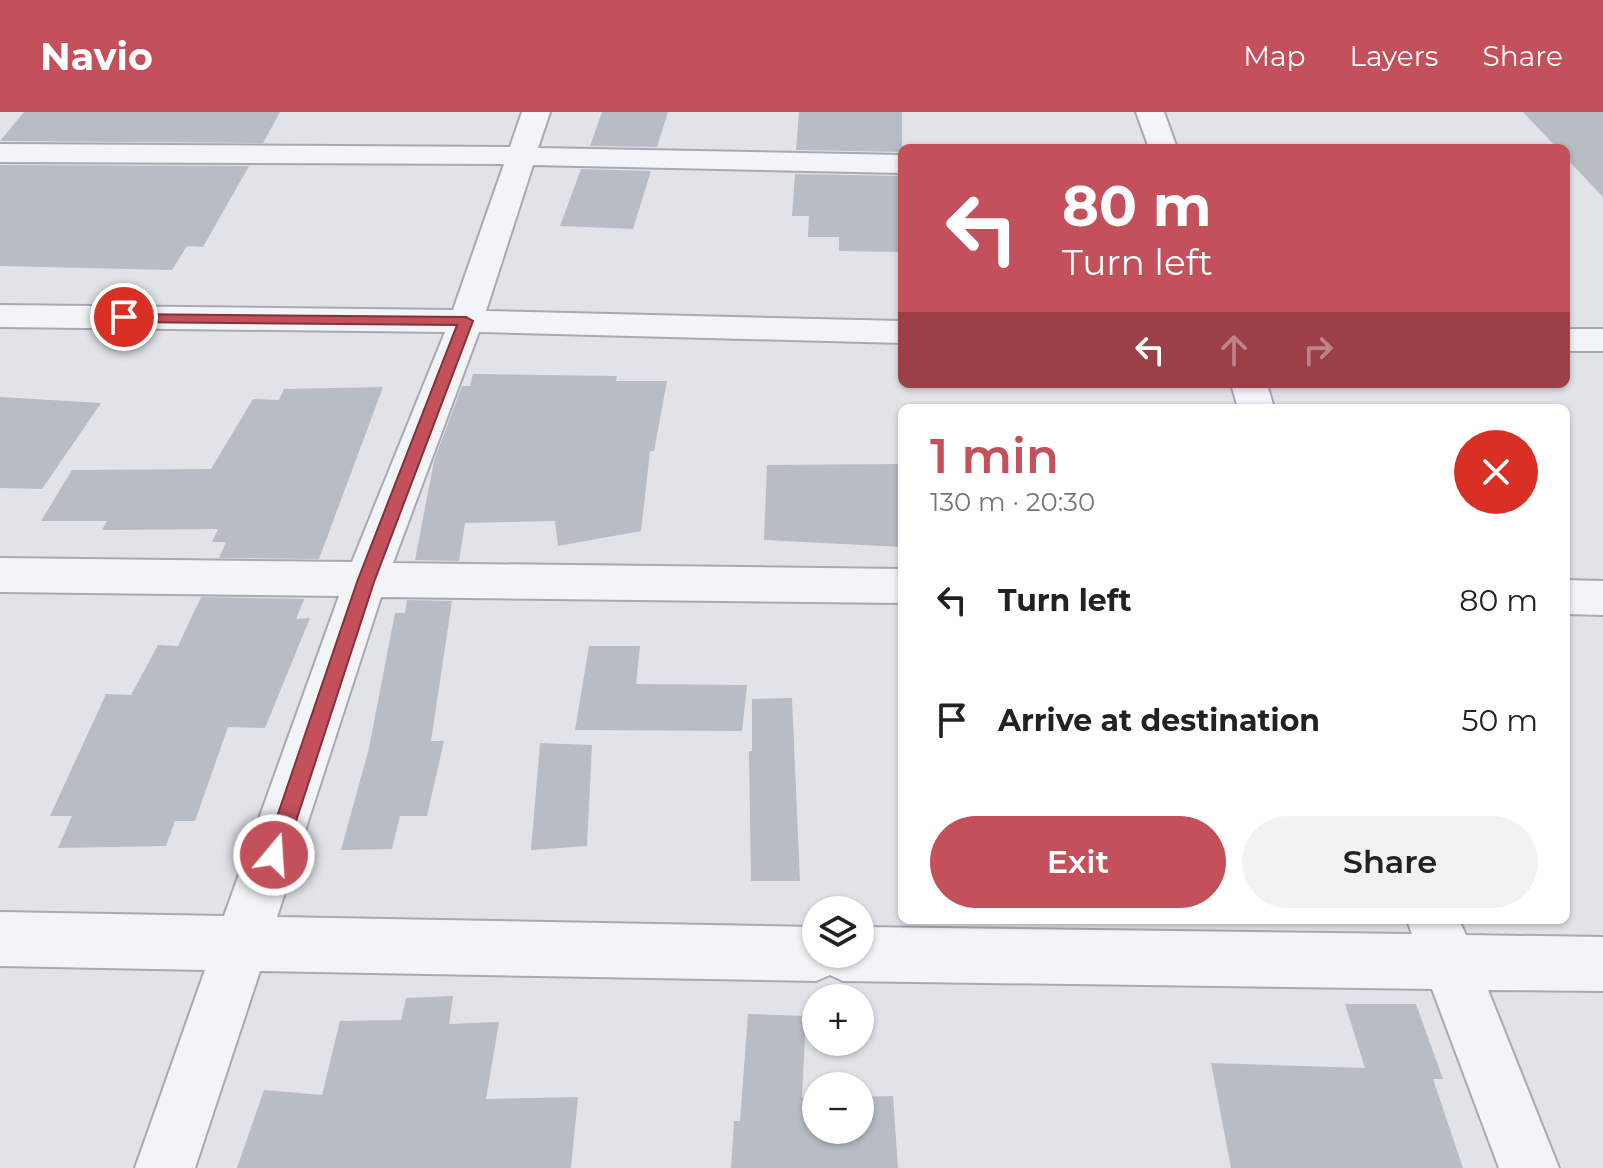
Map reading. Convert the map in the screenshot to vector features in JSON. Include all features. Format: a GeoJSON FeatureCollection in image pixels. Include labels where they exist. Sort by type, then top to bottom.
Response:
{"type":"FeatureCollection","features":[{"type":"Feature","properties":{"kind":"street"},"geometry":{"type":"LineString","coordinates":[[165,1168],[244,946],[365,582],[466,321],[518,156],[536,112]]}},
{"type":"Feature","properties":{"kind":"street"},"geometry":{"type":"LineString","coordinates":[[1150,112],[1162,144]]}},
{"type":"Feature","properties":{"kind":"street"},"geometry":{"type":"LineString","coordinates":[[0,153],[518,156],[898,164]]}},
{"type":"Feature","properties":{"kind":"street"},"geometry":{"type":"LineString","coordinates":[[0,316],[466,321],[898,332]]}},
{"type":"Feature","properties":{"kind":"street"},"geometry":{"type":"LineString","coordinates":[[1570,340],[1603,340]]}},
{"type":"Feature","properties":{"kind":"street"},"geometry":{"type":"LineString","coordinates":[[0,575],[365,582],[898,586]]}},
{"type":"Feature","properties":{"kind":"street"},"geometry":{"type":"LineString","coordinates":[[1570,597],[1603,598]]}},
{"type":"Feature","properties":{"kind":"street"},"geometry":{"type":"LineString","coordinates":[[0,939],[244,946],[802,954]]}},
{"type":"Feature","properties":{"kind":"street"},"geometry":{"type":"LineString","coordinates":[[1442,941],[1529,1168]]}},
{"type":"Feature","properties":{"kind":"street"},"geometry":{"type":"LineString","coordinates":[[874,953],[1442,941],[1603,964]]}},
{"type":"Feature","properties":{"kind":"building"},"geometry":{"type":"Polygon","coordinates":[[[24,112],[280,112],[263,143],[0,141],[24,112]]]}},
{"type":"Feature","properties":{"kind":"building"},"geometry":{"type":"Polygon","coordinates":[[[602,112],[668,112],[657,147],[590,146],[602,112]]]}},
{"type":"Feature","properties":{"kind":"building"},"geometry":{"type":"Polygon","coordinates":[[[799,112],[902,112],[902,144],[898,144],[898,152],[796,150],[799,112]]]}},
{"type":"Feature","properties":{"kind":"building"},"geometry":{"type":"Polygon","coordinates":[[[1523,112],[1603,112],[1603,197],[1570,162],[1570,144],[1553,144],[1523,112]]]}},
{"type":"Feature","properties":{"kind":"building"},"geometry":{"type":"Polygon","coordinates":[[[0,165],[249,166],[203,247],[187,246],[172,270],[0,266],[0,165]]]}},
{"type":"Feature","properties":{"kind":"building"},"geometry":{"type":"Polygon","coordinates":[[[581,169],[651,171],[633,229],[560,226],[581,169]]]}},
{"type":"Feature","properties":{"kind":"building"},"geometry":{"type":"Polygon","coordinates":[[[795,174],[898,176],[898,252],[839,251],[839,237],[808,237],[809,216],[792,216],[795,174]]]}},
{"type":"Feature","properties":{"kind":"building"},"geometry":{"type":"Polygon","coordinates":[[[473,374],[617,376],[616,381],[667,381],[654,451],[650,451],[641,531],[558,546],[555,521],[465,523],[459,561],[415,560],[434,461],[462,386],[470,386],[473,374]]]}},
{"type":"Feature","properties":{"kind":"building"},"geometry":{"type":"Polygon","coordinates":[[[383,387],[319,559],[219,558],[226,542],[212,542],[218,529],[102,530],[107,521],[41,521],[72,470],[211,469],[253,399],[279,400],[284,389],[383,387]]]}},
{"type":"Feature","properties":{"kind":"building"},"geometry":{"type":"Polygon","coordinates":[[[0,397],[101,403],[42,489],[0,488],[0,397]]]}},
{"type":"Feature","properties":{"kind":"building"},"geometry":{"type":"Polygon","coordinates":[[[898,464],[898,547],[764,540],[767,465],[898,464]]]}},
{"type":"Feature","properties":{"kind":"building"},"geometry":{"type":"Polygon","coordinates":[[[201,597],[304,599],[296,619],[310,618],[265,728],[228,727],[195,821],[175,821],[166,846],[58,848],[72,816],[50,816],[106,694],[131,695],[158,645],[178,646],[201,597]]]}},
{"type":"Feature","properties":{"kind":"building"},"geometry":{"type":"Polygon","coordinates":[[[407,600],[452,601],[431,741],[444,741],[427,816],[400,816],[392,849],[341,850],[369,748],[395,613],[405,613],[407,600]]]}},
{"type":"Feature","properties":{"kind":"building"},"geometry":{"type":"Polygon","coordinates":[[[589,646],[640,646],[636,684],[747,685],[742,731],[575,730],[589,646]]]}},
{"type":"Feature","properties":{"kind":"building"},"geometry":{"type":"Polygon","coordinates":[[[792,698],[800,881],[751,881],[749,751],[752,751],[752,699],[792,698]]]}},
{"type":"Feature","properties":{"kind":"building"},"geometry":{"type":"Polygon","coordinates":[[[540,743],[592,745],[587,846],[531,850],[540,743]]]}},
{"type":"Feature","properties":{"kind":"building"},"geometry":{"type":"Polygon","coordinates":[[[453,996],[449,1024],[499,1022],[486,1099],[578,1097],[571,1168],[237,1168],[264,1090],[322,1095],[340,1021],[401,1020],[406,998],[453,996]]]}},
{"type":"Feature","properties":{"kind":"building"},"geometry":{"type":"Polygon","coordinates":[[[1345,1004],[1416,1004],[1443,1079],[1433,1079],[1463,1168],[1231,1168],[1211,1063],[1365,1068],[1345,1004]]]}},
{"type":"Feature","properties":{"kind":"building"},"geometry":{"type":"Polygon","coordinates":[[[748,1014],[802,1016],[802,1144],[874,1144],[874,1097],[893,1096],[898,1168],[731,1168],[734,1121],[740,1121],[748,1014]]]}},
{"type":"Feature","properties":{"kind":"route"},"geometry":{"type":"LineString","coordinates":[[124,317],[466,321],[365,582],[274,855]]}}]}
